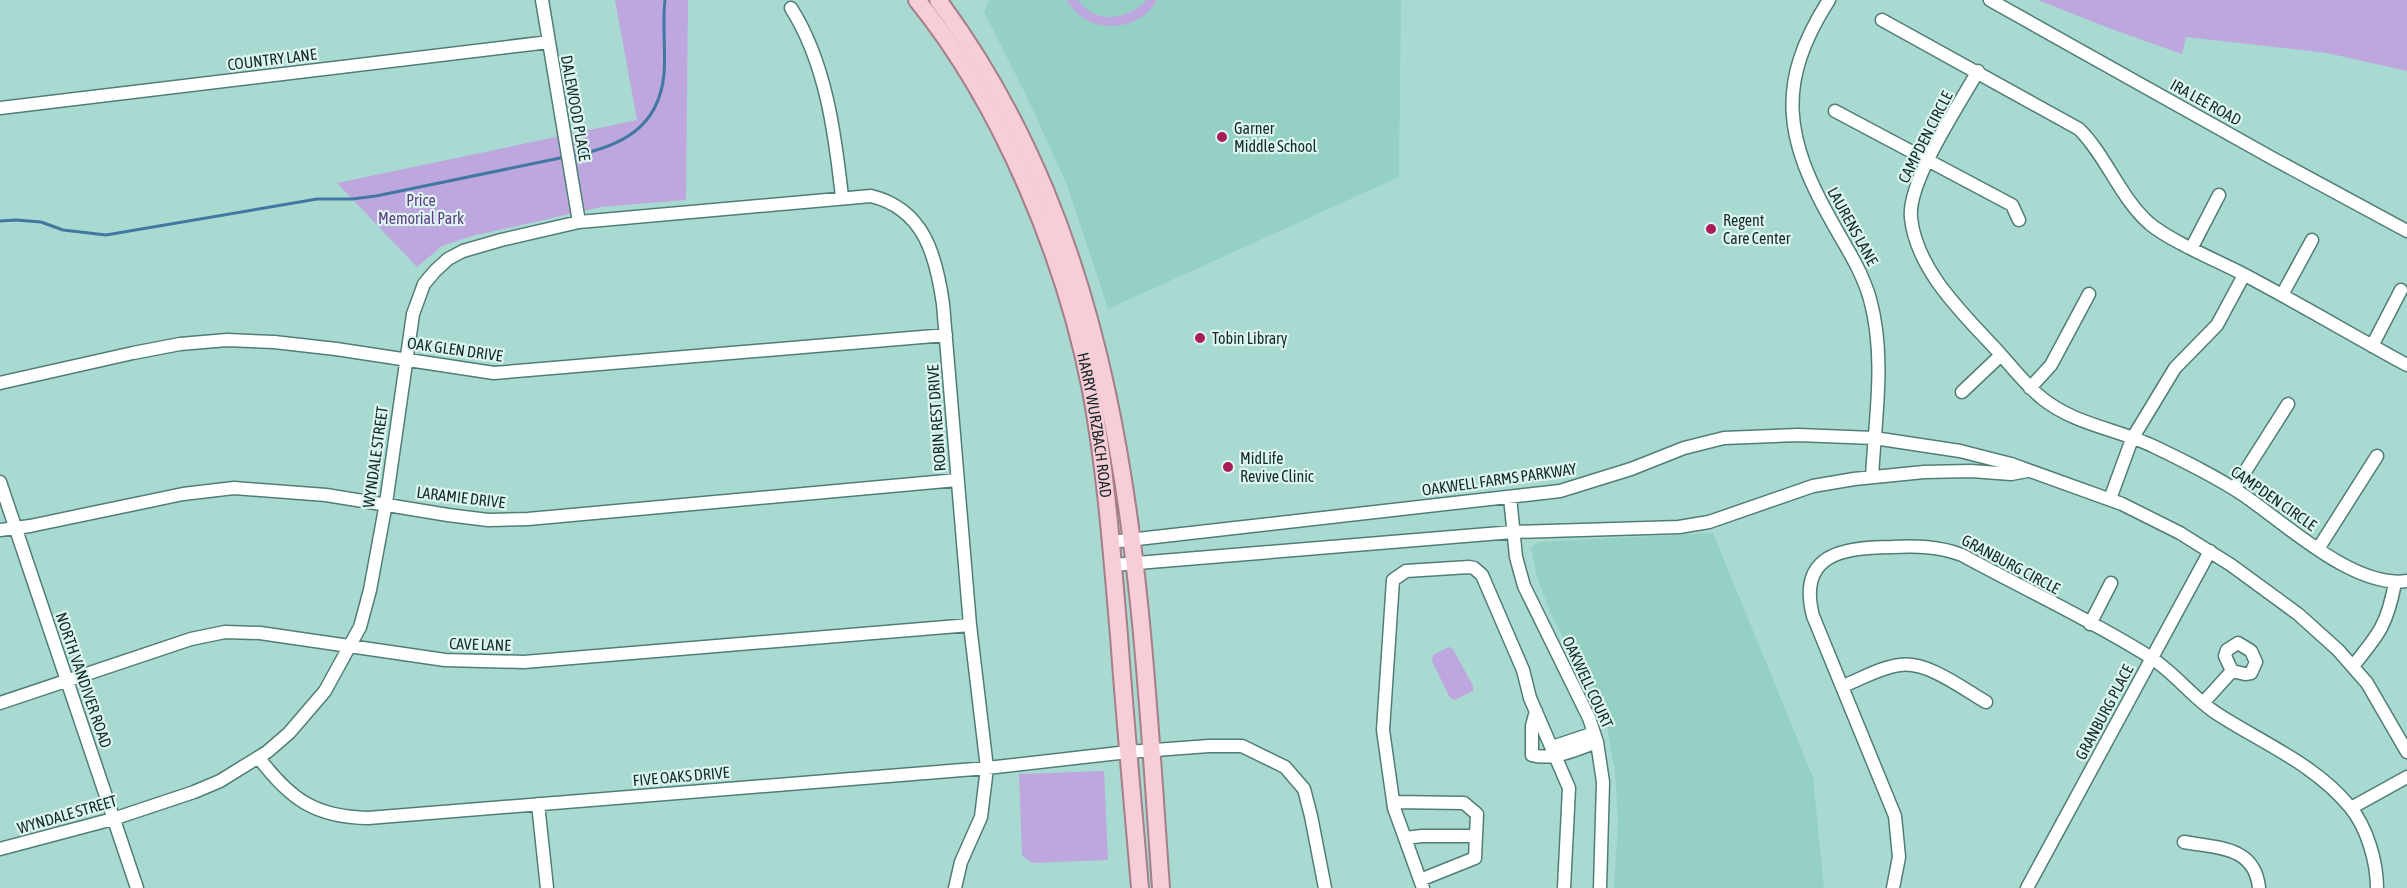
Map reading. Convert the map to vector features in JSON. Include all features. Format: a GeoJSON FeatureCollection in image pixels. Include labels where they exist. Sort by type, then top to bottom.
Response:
{"type":"FeatureCollection","features":[{"type":"Feature","properties":{"kind":"main road","name":"HARRY WURZBACH ROAD"},"geometry":{"type":"LineString","coordinates":[[917,0],[950,44],[981,79]]}},
{"type":"Feature","properties":{"kind":"main road","name":"HARRY WURZBACH ROAD"},"geometry":{"type":"LineString","coordinates":[[938,0],[959,29],[981,79],[995,122],[1037,212],[1058,249],[1089,314],[1098,384],[1096,419],[1111,542],[1140,888]]}},
{"type":"Feature","properties":{"kind":"main road","name":"HARRY WURZBACH ROAD"},"geometry":{"type":"LineString","coordinates":[[1098,384],[1113,415],[1133,540],[1161,888]]}},
{"type":"Feature","properties":{"kind":"street","name":"DALEWOOD PLACE"},"geometry":{"type":"LineString","coordinates":[[542,0],[579,222]]}},
{"type":"Feature","properties":{"kind":"street","name":"LAURENS LANE"},"geometry":{"type":"LineString","coordinates":[[1829,0],[1813,26],[1802,52],[1794,87],[1792,111],[1802,164],[1811,185],[1854,260],[1870,298],[1876,326],[1878,354],[1872,477]]}},
{"type":"Feature","properties":{"kind":"street","name":"IRA LEE ROAD"},"geometry":{"type":"LineString","coordinates":[[1990,0],[2407,231]]}},
{"type":"Feature","properties":{"kind":"street"},"geometry":{"type":"LineString","coordinates":[[791,8],[800,22],[818,68],[837,157],[842,197]]}},
{"type":"Feature","properties":{"kind":"street"},"geometry":{"type":"LineString","coordinates":[[1882,20],[1978,71],[2079,129],[2091,141],[2138,211],[2165,234],[2282,295],[2407,365]]}},
{"type":"Feature","properties":{"kind":"street","name":"COUNTRY LANE"},"geometry":{"type":"LineString","coordinates":[[0,108],[549,42]]}},
{"type":"Feature","properties":{"kind":"street","name":"CAMPDEN CIRCLE"},"geometry":{"type":"LineString","coordinates":[[1978,71],[1928,161],[1915,187],[1911,203],[1911,219],[1916,242],[1941,285],[1969,322],[2030,388],[2069,416],[2152,445],[2234,489],[2318,549],[2356,572],[2401,582]]}},
{"type":"Feature","properties":{"kind":"street"},"geometry":{"type":"LineString","coordinates":[[1835,111],[2012,205],[2019,220]]}},
{"type":"Feature","properties":{"kind":"street"},"geometry":{"type":"LineString","coordinates":[[2192,247],[2219,195]]}},
{"type":"Feature","properties":{"kind":"street","name":"ROBIN REST DRIVE"},"geometry":{"type":"LineString","coordinates":[[842,197],[871,196],[881,198],[901,208],[917,224],[928,243],[940,284],[969,625],[987,768],[981,817],[961,862],[955,888]]}},
{"type":"Feature","properties":{"kind":"street","name":"WYNDALE STREET"},"geometry":{"type":"LineString","coordinates":[[0,849],[113,819],[220,781],[259,758],[289,733],[325,691],[360,627],[370,590],[386,504],[406,359],[417,300],[424,284],[448,260],[471,248],[579,222],[842,197]]}},
{"type":"Feature","properties":{"kind":"street"},"geometry":{"type":"LineString","coordinates":[[2282,295],[2312,240]]}},
{"type":"Feature","properties":{"kind":"street"},"geometry":{"type":"LineString","coordinates":[[2110,499],[2132,439],[2175,369],[2217,325],[2244,275]]}},
{"type":"Feature","properties":{"kind":"street"},"geometry":{"type":"LineString","coordinates":[[2372,346],[2402,290]]}},
{"type":"Feature","properties":{"kind":"street"},"geometry":{"type":"LineString","coordinates":[[2030,388],[2051,365],[2089,294]]}},
{"type":"Feature","properties":{"kind":"street","name":"OAK GLEN DRIVE"},"geometry":{"type":"LineString","coordinates":[[0,383],[145,350],[226,340],[274,342],[494,373],[946,335]]}},
{"type":"Feature","properties":{"kind":"street"},"geometry":{"type":"LineString","coordinates":[[1962,392],[2001,355]]}},
{"type":"Feature","properties":{"kind":"street"},"geometry":{"type":"LineString","coordinates":[[2234,489],[2288,404]]}},
{"type":"Feature","properties":{"kind":"street"},"geometry":{"type":"LineString","coordinates":[[1096,419],[1113,415]]}},
{"type":"Feature","properties":{"kind":"street","name":"OAKWELL FARMS PARKWAY"},"geometry":{"type":"LineString","coordinates":[[1111,542],[1560,491],[1591,483],[1684,448],[1724,438],[1798,435],[1874,438],[1960,451],[2011,464],[2110,499],[2180,532],[2210,551],[2298,614],[2338,650],[2367,682],[2404,736],[2407,752]]}},
{"type":"Feature","properties":{"kind":"street"},"geometry":{"type":"LineString","coordinates":[[1957,471],[1960,451]]}},
{"type":"Feature","properties":{"kind":"street"},"geometry":{"type":"LineString","coordinates":[[2318,549],[2378,456]]}},
{"type":"Feature","properties":{"kind":"street","name":"OAKWELL FARMS PARKWAY"},"geometry":{"type":"LineString","coordinates":[[1113,565],[1514,532],[1679,527],[1709,522],[1813,486],[1872,477],[1957,471],[2011,474],[2027,471]]}},
{"type":"Feature","properties":{"kind":"street","name":"LARAMIE DRIVE"},"geometry":{"type":"LineString","coordinates":[[0,530],[30,526],[183,494],[234,488],[326,495],[448,516],[488,520],[528,519],[957,480]]}},
{"type":"Feature","properties":{"kind":"street","name":"NORTH VANDIVER ROAD"},"geometry":{"type":"LineString","coordinates":[[0,482],[136,888]]}},
{"type":"Feature","properties":{"kind":"street","name":"OAKWELL COURT"},"geometry":{"type":"LineString","coordinates":[[1510,497],[1516,557],[1524,586],[1596,738],[1603,782],[1600,888]]}},
{"type":"Feature","properties":{"kind":"street","name":"GRANBURG CIRCLE"},"geometry":{"type":"LineString","coordinates":[[1893,888],[1899,856],[1895,816],[1869,758],[1843,686],[1813,616],[1808,598],[1809,584],[1815,570],[1829,557],[1842,551],[1932,546],[1947,549],[2152,658],[2215,713],[2299,762],[2318,776],[2351,807],[2369,844],[2374,861],[2377,888]]}},
{"type":"Feature","properties":{"kind":"street","name":"GRANBURG PLACE"},"geometry":{"type":"LineString","coordinates":[[2027,888],[2210,551]]}},
{"type":"Feature","properties":{"kind":"street"},"geometry":{"type":"LineString","coordinates":[[1393,802],[1464,803],[1477,814],[1475,858],[1421,884],[1393,802],[1383,730],[1393,580],[1406,571],[1474,568],[1482,575],[1523,670],[1530,698],[1569,788],[1564,888]]}},
{"type":"Feature","properties":{"kind":"street"},"geometry":{"type":"LineString","coordinates":[[2353,666],[2381,632],[2401,582]]}},
{"type":"Feature","properties":{"kind":"street"},"geometry":{"type":"LineString","coordinates":[[2090,624],[2111,583]]}},
{"type":"Feature","properties":{"kind":"street","name":"CAVE LANE"},"geometry":{"type":"LineString","coordinates":[[0,703],[191,639],[225,632],[260,633],[445,660],[524,662],[969,625]]}},
{"type":"Feature","properties":{"kind":"street"},"geometry":{"type":"LineString","coordinates":[[1843,686],[1891,667],[1915,664],[1929,669],[1986,702]]}},
{"type":"Feature","properties":{"kind":"street"},"geometry":{"type":"LineString","coordinates":[[2203,703],[2232,671]]}},
{"type":"Feature","properties":{"kind":"street"},"geometry":{"type":"LineString","coordinates":[[1536,711],[1532,726],[1532,755],[1540,758],[1554,751],[1596,738]]}},
{"type":"Feature","properties":{"kind":"street","name":"FIVE OAKS DRIVE"},"geometry":{"type":"LineString","coordinates":[[259,758],[276,780],[293,796],[314,808],[335,816],[368,818],[987,768],[1151,750],[1242,746],[1285,767],[1299,781],[1308,801],[1325,888]]}},
{"type":"Feature","properties":{"kind":"street"},"geometry":{"type":"LineString","coordinates":[[2351,807],[2407,777]]}},
{"type":"Feature","properties":{"kind":"street"},"geometry":{"type":"LineString","coordinates":[[538,804],[547,888]]}},
{"type":"Feature","properties":{"kind":"street"},"geometry":{"type":"LineString","coordinates":[[1405,838],[1476,836]]}},
{"type":"Feature","properties":{"kind":"street"},"geometry":{"type":"LineString","coordinates":[[2184,842],[2238,852],[2253,866],[2259,888]]}},
{"type":"Feature","properties":{"kind":"shaded area","name":"Garner Middle School"},"geometry":{"type":"Polygon","coordinates":[[[989,0],[1401,0],[1399,177],[1108,309],[1067,185],[1027,97],[984,12],[989,0]]]}},
{"type":"Feature","properties":{"kind":"shaded area"},"geometry":{"type":"Polygon","coordinates":[[[1713,533],[1813,777],[1824,888],[1614,888],[1618,821],[1615,771],[1607,728],[1551,614],[1537,577],[1531,548],[1537,542],[1713,533]]]}},
{"type":"Feature","properties":{"kind":"green space","name":"Price Memorial Park"},"geometry":{"type":"Polygon","coordinates":[[[615,0],[688,0],[686,200],[601,207],[472,236],[442,246],[417,267],[337,183],[637,120],[615,0]]]}},
{"type":"Feature","properties":{"kind":"green space"},"geometry":{"type":"Polygon","coordinates":[[[1066,0],[1078,0],[1094,13],[1112,17],[1130,12],[1147,0],[1157,0],[1145,15],[1137,20],[1110,26],[1100,25],[1083,18],[1066,0]]]}},
{"type":"Feature","properties":{"kind":"green space"},"geometry":{"type":"Polygon","coordinates":[[[2038,0],[2407,0],[2407,71],[2327,53],[2186,37],[2182,54],[2038,0]]]}},
{"type":"Feature","properties":{"kind":"green space"},"geometry":{"type":"Polygon","coordinates":[[[1449,647],[1453,649],[1473,686],[1473,691],[1455,700],[1450,698],[1432,661],[1433,655],[1449,647]]]}},
{"type":"Feature","properties":{"kind":"green space"},"geometry":{"type":"Polygon","coordinates":[[[1104,771],[1108,860],[1032,863],[1022,855],[1019,774],[1104,771]]]}},
{"type":"Feature","properties":{"kind":"waterway"},"geometry":{"type":"LineString","coordinates":[[572,156],[620,141],[645,122],[654,109],[661,93],[664,74],[665,0]]}},
{"type":"Feature","properties":{"kind":"waterway"},"geometry":{"type":"LineString","coordinates":[[0,221],[41,222],[63,230],[106,235],[317,199],[376,196],[565,157]]}},
{"type":"Feature","properties":{"kind":"place","name":"Garner Middle School"},"geometry":{"type":"Point","coordinates":[1222,137]}},
{"type":"Feature","properties":{"kind":"place","name":"Regent Care Center"},"geometry":{"type":"Point","coordinates":[1711,229]}},
{"type":"Feature","properties":{"kind":"place","name":"Tobin Library"},"geometry":{"type":"Point","coordinates":[1200,338]}},
{"type":"Feature","properties":{"kind":"place","name":"MidLife Revive Clinic"},"geometry":{"type":"Point","coordinates":[1228,467]}}]}
